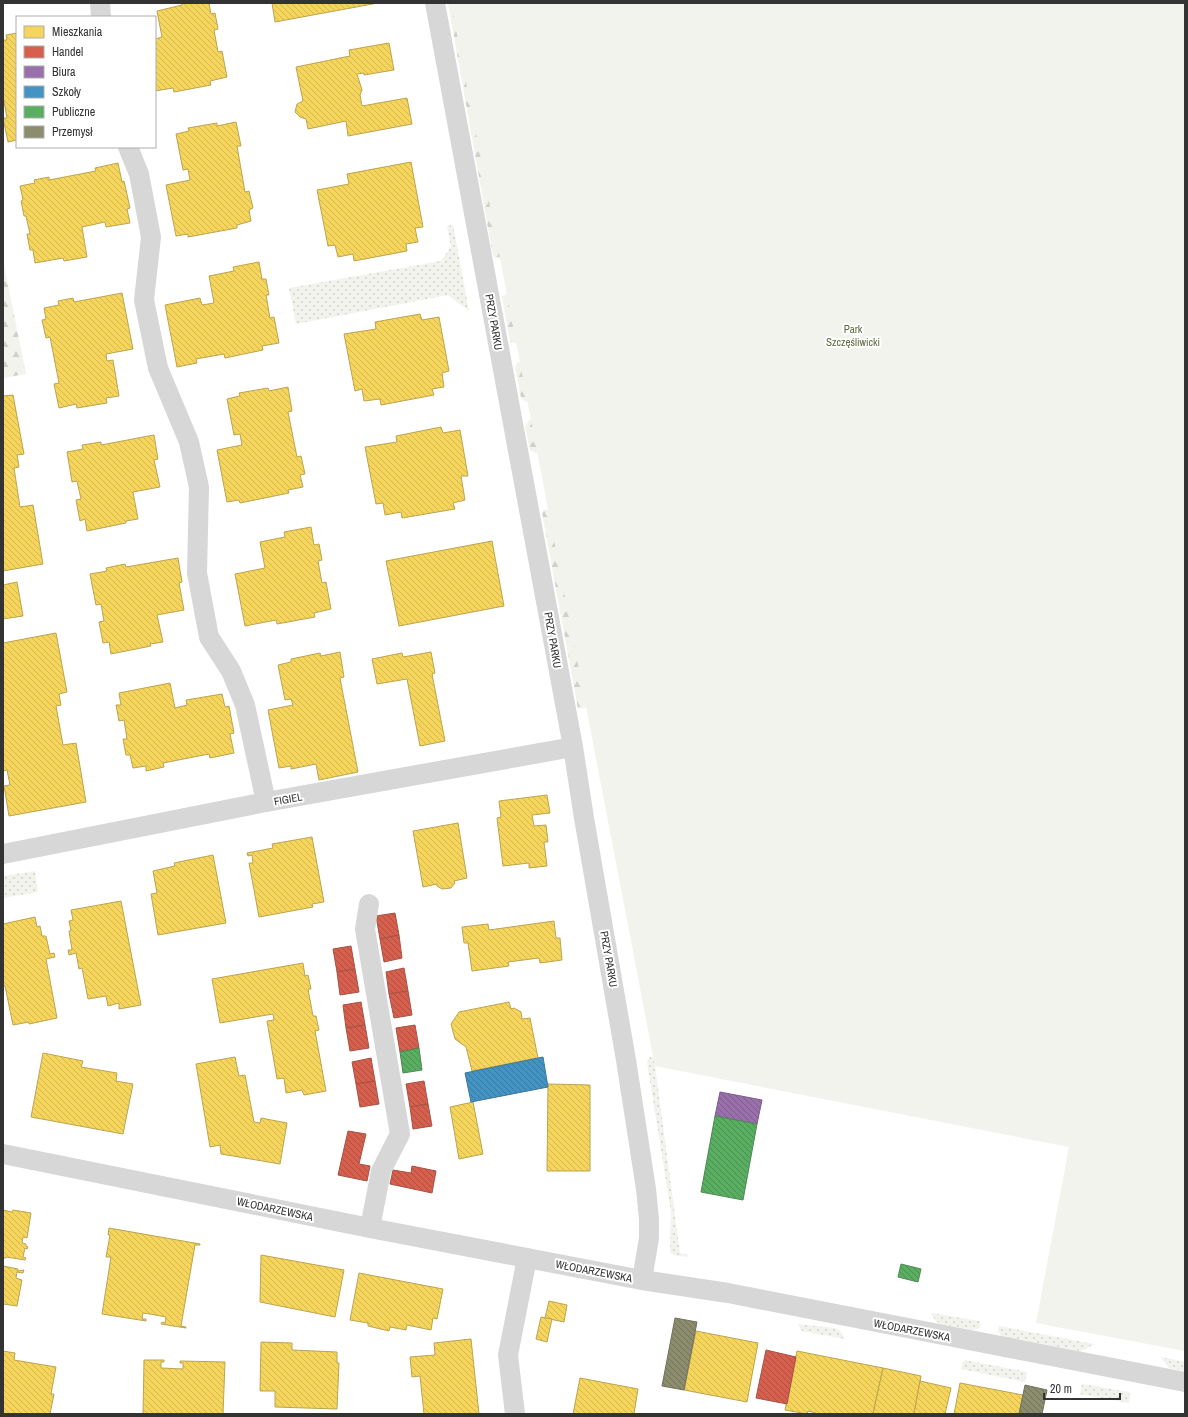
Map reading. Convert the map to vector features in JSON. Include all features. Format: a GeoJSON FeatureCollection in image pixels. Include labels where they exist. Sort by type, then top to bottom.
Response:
{"type":"FeatureCollection","features":[{"type":"Feature","properties":{"kind":"street"},"geometry":{"type":"LineString","coordinates":[[100,3],[101,16]]}},
{"type":"Feature","properties":{"kind":"street","name":"PRZY PARKU"},"geometry":{"type":"LineString","coordinates":[[435,3],[573,747],[626,1060],[646,1189],[649,1219],[649,1238],[642,1280]]}},
{"type":"Feature","properties":{"kind":"street"},"geometry":{"type":"LineString","coordinates":[[128,148],[139,174],[151,237],[144,300],[158,368],[189,442],[199,487],[197,573],[209,637],[231,671],[245,705],[266,802]]}},
{"type":"Feature","properties":{"kind":"street","name":"FIGIEL"},"geometry":{"type":"LineString","coordinates":[[3,854],[266,802],[573,747]]}},
{"type":"Feature","properties":{"kind":"street"},"geometry":{"type":"LineString","coordinates":[[369,904],[365,928],[400,1134],[381,1170],[370,1228]]}},
{"type":"Feature","properties":{"kind":"street","name":"WŁODARZEWSKA"},"geometry":{"type":"LineString","coordinates":[[3,1154],[370,1228],[642,1280],[735,1294],[1185,1382]]}},
{"type":"Feature","properties":{"kind":"street"},"geometry":{"type":"LineString","coordinates":[[515,1414],[508,1355],[527,1258]]}},
{"type":"Feature","properties":{"kind":"green space"},"geometry":{"type":"Polygon","coordinates":[[[448,3],[526,3],[597,705],[578,709],[542,513],[544,510],[560,507],[549,450],[535,453],[530,450],[525,426],[529,420],[544,418],[540,399],[526,402],[521,398],[515,367],[518,362],[534,359],[518,344],[510,342],[502,297],[510,292],[513,256],[497,259],[493,256],[448,3]]]}},
{"type":"Feature","properties":{"kind":"green space","name":"Park Szczęśliwicki"},"geometry":{"type":"Polygon","coordinates":[[[451,3],[1185,3],[1185,1351],[1036,1323],[1069,1147],[655,1066],[451,3]]]}},
{"type":"Feature","properties":{"kind":"green space"},"geometry":{"type":"Polygon","coordinates":[[[453,225],[469,311],[448,295],[296,324],[289,288],[441,261],[451,247],[447,226],[453,225]]]}},
{"type":"Feature","properties":{"kind":"green space"},"geometry":{"type":"Polygon","coordinates":[[[3,260],[26,374],[3,378],[3,260]]]}},
{"type":"Feature","properties":{"kind":"green space"},"geometry":{"type":"Polygon","coordinates":[[[35,871],[38,892],[3,898],[3,876],[35,871]]]}},
{"type":"Feature","properties":{"kind":"green space"},"geometry":{"type":"Polygon","coordinates":[[[650,1057],[653,1057],[655,1066],[680,1253],[688,1255],[687,1257],[673,1255],[670,1252],[671,1212],[647,1062],[650,1057]]]}},
{"type":"Feature","properties":{"kind":"green space"},"geometry":{"type":"Polygon","coordinates":[[[931,1313],[980,1321],[980,1328],[974,1330],[940,1324],[935,1320],[931,1313]]]}},
{"type":"Feature","properties":{"kind":"green space"},"geometry":{"type":"Polygon","coordinates":[[[798,1324],[835,1328],[840,1331],[845,1339],[802,1331],[798,1324]]]}},
{"type":"Feature","properties":{"kind":"green space"},"geometry":{"type":"Polygon","coordinates":[[[999,1326],[1094,1344],[1080,1351],[1001,1336],[998,1331],[999,1326]]]}},
{"type":"Feature","properties":{"kind":"green space"},"geometry":{"type":"Polygon","coordinates":[[[1161,1357],[1185,1362],[1185,1371],[1169,1368],[1161,1357]]]}},
{"type":"Feature","properties":{"kind":"green space"},"geometry":{"type":"Polygon","coordinates":[[[965,1360],[1027,1372],[1025,1382],[961,1369],[965,1360]]]}},
{"type":"Feature","properties":{"kind":"green space"},"geometry":{"type":"Polygon","coordinates":[[[1082,1384],[1129,1392],[1129,1403],[1080,1394],[1082,1384]]]}},
{"type":"Feature","properties":{"kind":"building: Mieszkania"},"geometry":{"type":"Polygon","coordinates":[[[182,3],[209,3],[211,14],[215,13],[218,29],[214,30],[218,52],[222,51],[227,77],[210,81],[211,85],[174,92],[173,88],[156,91],[156,39],[162,37],[157,11],[182,5],[182,3]]]}},
{"type":"Feature","properties":{"kind":"building: Mieszkania"},"geometry":{"type":"Polygon","coordinates":[[[272,3],[378,3],[275,22],[272,3]]]}},
{"type":"Feature","properties":{"kind":"building: Mieszkania"},"geometry":{"type":"Polygon","coordinates":[[[16,33],[16,140],[8,142],[3,118],[7,118],[3,96],[3,40],[7,40],[6,35],[16,33]]]}},
{"type":"Feature","properties":{"kind":"building: Mieszkania"},"geometry":{"type":"Polygon","coordinates":[[[389,43],[394,70],[364,75],[364,73],[357,74],[362,90],[360,95],[362,106],[407,98],[412,124],[348,136],[346,121],[308,129],[306,119],[300,117],[295,112],[297,104],[303,101],[296,67],[350,56],[349,50],[389,43]]]}},
{"type":"Feature","properties":{"kind":"building: Mieszkania"},"geometry":{"type":"Polygon","coordinates":[[[236,122],[241,146],[237,146],[245,192],[249,191],[253,208],[249,210],[251,221],[237,225],[237,228],[188,237],[188,234],[176,236],[166,185],[190,180],[188,169],[183,170],[176,134],[189,131],[188,128],[217,123],[217,126],[236,122]]]}},
{"type":"Feature","properties":{"kind":"building: Mieszkania"},"geometry":{"type":"Polygon","coordinates":[[[411,162],[423,227],[415,228],[418,242],[406,244],[407,251],[354,261],[353,254],[338,257],[335,245],[328,246],[317,190],[349,184],[347,174],[411,162]]]}},
{"type":"Feature","properties":{"kind":"building: Mieszkania"},"geometry":{"type":"Polygon","coordinates":[[[118,163],[130,208],[127,209],[130,223],[106,227],[105,222],[82,227],[87,257],[64,261],[63,258],[35,263],[33,250],[30,250],[27,234],[30,234],[26,216],[24,216],[20,186],[35,183],[34,180],[49,177],[49,180],[96,171],[95,168],[118,163]]]}},
{"type":"Feature","properties":{"kind":"building: Mieszkania"},"geometry":{"type":"Polygon","coordinates":[[[259,262],[262,279],[266,279],[269,295],[266,295],[270,318],[274,317],[279,343],[262,346],[263,350],[225,358],[224,354],[196,359],[197,363],[177,367],[165,305],[200,298],[202,305],[214,303],[209,276],[234,271],[233,267],[259,262]]]}},
{"type":"Feature","properties":{"kind":"building: Mieszkania"},"geometry":{"type":"Polygon","coordinates":[[[122,293],[133,349],[106,354],[107,361],[113,360],[119,396],[106,398],[107,403],[77,408],[76,404],[59,408],[54,384],[59,383],[50,337],[46,338],[42,320],[46,319],[44,308],[59,305],[58,301],[73,298],[74,302],[122,293]]]}},
{"type":"Feature","properties":{"kind":"building: Mieszkania"},"geometry":{"type":"Polygon","coordinates":[[[420,314],[422,320],[439,317],[449,371],[442,373],[444,387],[432,389],[434,395],[381,405],[380,399],[364,401],[362,389],[355,391],[344,334],[376,329],[375,322],[420,314]]]}},
{"type":"Feature","properties":{"kind":"building: Mieszkania"},"geometry":{"type":"Polygon","coordinates":[[[288,387],[292,411],[288,412],[297,457],[301,456],[305,474],[300,475],[303,487],[288,490],[289,493],[240,503],[239,500],[227,502],[217,450],[242,445],[240,434],[234,435],[227,399],[240,396],[239,393],[268,388],[269,391],[288,387]]]}},
{"type":"Feature","properties":{"kind":"building: Mieszkania"},"geometry":{"type":"Polygon","coordinates":[[[13,395],[24,454],[17,455],[19,467],[14,468],[20,507],[33,505],[43,564],[3,571],[3,396],[13,395]]]}},
{"type":"Feature","properties":{"kind":"building: Mieszkania"},"geometry":{"type":"Polygon","coordinates":[[[441,427],[443,433],[460,430],[468,476],[461,476],[465,500],[453,503],[455,509],[402,518],[401,512],[385,515],[383,503],[376,504],[365,447],[397,442],[396,436],[441,427]]]}},
{"type":"Feature","properties":{"kind":"building: Mieszkania"},"geometry":{"type":"Polygon","coordinates":[[[154,435],[158,459],[154,460],[160,487],[133,492],[138,519],[87,531],[85,519],[80,521],[76,500],[81,499],[77,481],[72,482],[67,452],[83,449],[82,445],[101,442],[101,445],[154,435]]]}},
{"type":"Feature","properties":{"kind":"building: Mieszkania"},"geometry":{"type":"Polygon","coordinates":[[[311,527],[314,545],[319,544],[322,560],[318,561],[322,583],[326,582],[331,609],[314,613],[315,617],[277,624],[276,620],[245,626],[235,574],[265,568],[260,542],[285,537],[284,532],[311,527]]]}},
{"type":"Feature","properties":{"kind":"building: Mieszkania"},"geometry":{"type":"Polygon","coordinates":[[[492,541],[504,606],[399,626],[386,561],[492,541]]]}},
{"type":"Feature","properties":{"kind":"building: Mieszkania"},"geometry":{"type":"Polygon","coordinates":[[[178,558],[182,582],[179,583],[184,610],[157,615],[163,642],[111,654],[109,642],[103,643],[99,622],[104,621],[101,604],[96,605],[90,574],[107,571],[106,568],[125,564],[126,567],[178,558]]]}},
{"type":"Feature","properties":{"kind":"building: Mieszkania"},"geometry":{"type":"Polygon","coordinates":[[[17,582],[23,616],[3,619],[3,585],[17,582]]]}},
{"type":"Feature","properties":{"kind":"building: Mieszkania"},"geometry":{"type":"Polygon","coordinates":[[[56,633],[67,692],[59,694],[61,705],[56,706],[63,745],[76,743],[86,802],[9,816],[4,786],[10,785],[7,770],[3,771],[3,643],[56,633]]]}},
{"type":"Feature","properties":{"kind":"building: Mieszkania"},"geometry":{"type":"Polygon","coordinates":[[[340,652],[344,677],[340,678],[358,772],[319,780],[316,764],[291,769],[291,766],[279,768],[268,710],[293,705],[291,699],[285,700],[278,665],[291,662],[291,659],[320,653],[321,656],[340,652]]]}},
{"type":"Feature","properties":{"kind":"building: Mieszkania"},"geometry":{"type":"Polygon","coordinates":[[[431,652],[435,673],[432,674],[445,741],[420,746],[407,679],[377,684],[372,659],[402,653],[403,657],[431,652]]]}},
{"type":"Feature","properties":{"kind":"building: Mieszkania"},"geometry":{"type":"Polygon","coordinates":[[[170,683],[175,708],[187,705],[186,700],[222,694],[225,707],[229,706],[234,733],[230,734],[234,753],[210,758],[209,754],[163,763],[164,767],[146,771],[146,766],[133,768],[130,755],[126,755],[123,739],[127,739],[124,720],[119,721],[116,705],[121,705],[119,693],[170,683]]]}},
{"type":"Feature","properties":{"kind":"building: Mieszkania"},"geometry":{"type":"Polygon","coordinates":[[[547,795],[550,813],[532,815],[534,826],[546,825],[548,842],[544,842],[547,866],[529,868],[529,863],[503,866],[497,818],[501,817],[499,801],[547,795]]]}},
{"type":"Feature","properties":{"kind":"building: Mieszkania"},"geometry":{"type":"Polygon","coordinates":[[[458,823],[467,878],[454,881],[455,883],[451,888],[442,889],[437,886],[437,884],[423,887],[413,831],[458,823]]]}},
{"type":"Feature","properties":{"kind":"building: Mieszkania"},"geometry":{"type":"Polygon","coordinates":[[[312,837],[324,902],[312,904],[313,907],[259,917],[249,863],[253,863],[252,855],[248,856],[247,853],[273,848],[272,844],[312,837]]]}},
{"type":"Feature","properties":{"kind":"building: Mieszkania"},"geometry":{"type":"Polygon","coordinates":[[[213,855],[226,923],[158,935],[151,894],[157,893],[153,871],[175,866],[174,863],[213,855]]]}},
{"type":"Feature","properties":{"kind":"building: Mieszkania"},"geometry":{"type":"Polygon","coordinates":[[[121,901],[141,1005],[119,1009],[119,1003],[108,1006],[106,996],[88,999],[82,968],[79,969],[76,953],[69,955],[68,950],[72,950],[69,931],[71,931],[69,921],[73,920],[71,910],[121,901]]]}},
{"type":"Feature","properties":{"kind":"building: Mieszkania"},"geometry":{"type":"Polygon","coordinates":[[[35,917],[37,927],[40,926],[42,936],[46,936],[50,954],[54,953],[55,957],[46,959],[57,1018],[29,1024],[29,1022],[13,1025],[5,986],[3,986],[3,924],[35,917]]]}},
{"type":"Feature","properties":{"kind":"building: Mieszkania"},"geometry":{"type":"Polygon","coordinates":[[[554,921],[556,938],[560,938],[562,960],[540,963],[539,958],[508,962],[509,966],[472,971],[468,943],[464,943],[462,927],[488,924],[489,930],[554,921]]]}},
{"type":"Feature","properties":{"kind":"building: Mieszkania"},"geometry":{"type":"Polygon","coordinates":[[[303,963],[305,976],[308,975],[311,989],[308,989],[313,1016],[316,1016],[319,1030],[315,1031],[326,1091],[304,1095],[302,1090],[286,1093],[284,1078],[277,1079],[267,1021],[274,1020],[273,1014],[220,1023],[212,979],[303,963]]]}},
{"type":"Feature","properties":{"kind":"building: Mieszkania"},"geometry":{"type":"Polygon","coordinates":[[[509,1002],[511,1009],[514,1008],[521,1012],[522,1019],[530,1018],[538,1058],[472,1071],[466,1047],[455,1039],[451,1024],[459,1012],[509,1002]]]}},
{"type":"Feature","properties":{"kind":"building: Mieszkania"},"geometry":{"type":"Polygon","coordinates":[[[43,1053],[83,1061],[81,1067],[117,1073],[116,1081],[133,1084],[123,1134],[31,1117],[43,1053]]]}},
{"type":"Feature","properties":{"kind":"building: Mieszkania"},"geometry":{"type":"Polygon","coordinates":[[[235,1057],[239,1076],[245,1075],[254,1122],[260,1123],[261,1118],[287,1123],[280,1164],[221,1154],[220,1145],[210,1147],[196,1064],[235,1057]]]}},
{"type":"Feature","properties":{"kind":"building: Mieszkania"},"geometry":{"type":"Polygon","coordinates":[[[548,1084],[590,1085],[590,1171],[547,1171],[548,1084]]]}},
{"type":"Feature","properties":{"kind":"building: Mieszkania"},"geometry":{"type":"Polygon","coordinates":[[[473,1102],[483,1154],[459,1159],[450,1107],[473,1102]]]}},
{"type":"Feature","properties":{"kind":"building: Mieszkania"},"geometry":{"type":"Polygon","coordinates":[[[3,1210],[31,1213],[27,1238],[23,1237],[22,1243],[26,1244],[28,1247],[27,1249],[25,1248],[23,1257],[26,1258],[25,1260],[6,1257],[3,1258],[3,1210]]]}},
{"type":"Feature","properties":{"kind":"building: Mieszkania"},"geometry":{"type":"Polygon","coordinates":[[[109,1228],[200,1244],[195,1245],[181,1326],[186,1328],[161,1324],[162,1322],[165,1323],[166,1317],[150,1314],[143,1313],[142,1319],[146,1319],[146,1321],[102,1314],[111,1257],[106,1257],[110,1235],[108,1235],[109,1228]]]}},
{"type":"Feature","properties":{"kind":"building: Mieszkania"},"geometry":{"type":"Polygon","coordinates":[[[261,1255],[344,1270],[335,1317],[260,1302],[261,1255]]]}},
{"type":"Feature","properties":{"kind":"building: Mieszkania"},"geometry":{"type":"Polygon","coordinates":[[[3,1266],[18,1269],[18,1271],[24,1270],[23,1273],[17,1272],[16,1278],[22,1280],[17,1306],[3,1304],[3,1266]]]}},
{"type":"Feature","properties":{"kind":"building: Mieszkania"},"geometry":{"type":"Polygon","coordinates":[[[359,1273],[443,1289],[437,1319],[433,1318],[431,1330],[407,1325],[406,1330],[390,1327],[389,1331],[368,1326],[368,1323],[350,1320],[359,1273]]]}},
{"type":"Feature","properties":{"kind":"building: Mieszkania"},"geometry":{"type":"Polygon","coordinates":[[[549,1301],[567,1305],[564,1322],[545,1318],[549,1301]]]}},
{"type":"Feature","properties":{"kind":"building: Mieszkania"},"geometry":{"type":"Polygon","coordinates":[[[541,1317],[552,1319],[547,1342],[536,1339],[541,1317]]]}},
{"type":"Feature","properties":{"kind":"building: Mieszkania"},"geometry":{"type":"Polygon","coordinates":[[[696,1331],[758,1343],[747,1402],[684,1390],[696,1331]]]}},
{"type":"Feature","properties":{"kind":"building: Mieszkania"},"geometry":{"type":"Polygon","coordinates":[[[471,1339],[479,1414],[424,1414],[420,1376],[412,1377],[410,1357],[435,1355],[434,1343],[471,1339]]]}},
{"type":"Feature","properties":{"kind":"building: Mieszkania"},"geometry":{"type":"Polygon","coordinates":[[[261,1342],[292,1343],[292,1350],[337,1352],[337,1363],[339,1363],[337,1409],[275,1407],[275,1391],[260,1391],[261,1342]]]}},
{"type":"Feature","properties":{"kind":"building: Mieszkania"},"geometry":{"type":"Polygon","coordinates":[[[3,1351],[15,1353],[14,1360],[56,1367],[51,1394],[54,1394],[50,1414],[3,1414],[3,1351]]]}},
{"type":"Feature","properties":{"kind":"building: Mieszkania"},"geometry":{"type":"Polygon","coordinates":[[[797,1351],[883,1368],[873,1414],[815,1414],[816,1413],[808,1411],[807,1414],[785,1410],[797,1351]]]}},
{"type":"Feature","properties":{"kind":"building: Mieszkania"},"geometry":{"type":"Polygon","coordinates":[[[144,1360],[164,1360],[164,1362],[161,1362],[161,1368],[183,1369],[183,1363],[180,1363],[180,1361],[225,1362],[223,1414],[143,1414],[144,1360]]]}},
{"type":"Feature","properties":{"kind":"building: Mieszkania"},"geometry":{"type":"Polygon","coordinates":[[[883,1368],[921,1376],[914,1414],[873,1414],[883,1368]]]}},
{"type":"Feature","properties":{"kind":"building: Mieszkania"},"geometry":{"type":"Polygon","coordinates":[[[580,1378],[638,1389],[634,1414],[573,1414],[580,1378]]]}},
{"type":"Feature","properties":{"kind":"building: Mieszkania"},"geometry":{"type":"Polygon","coordinates":[[[920,1381],[951,1388],[945,1414],[914,1414],[920,1381]]]}},
{"type":"Feature","properties":{"kind":"building: Mieszkania"},"geometry":{"type":"Polygon","coordinates":[[[960,1383],[1023,1395],[1019,1414],[954,1414],[960,1383]]]}},
{"type":"Feature","properties":{"kind":"building: Handel"},"geometry":{"type":"Polygon","coordinates":[[[395,913],[399,935],[380,939],[376,916],[395,913]]]}},
{"type":"Feature","properties":{"kind":"building: Handel"},"geometry":{"type":"Polygon","coordinates":[[[399,935],[402,958],[384,962],[380,939],[399,935]]]}},
{"type":"Feature","properties":{"kind":"building: Handel"},"geometry":{"type":"Polygon","coordinates":[[[351,946],[355,969],[337,972],[333,949],[351,946]]]}},
{"type":"Feature","properties":{"kind":"building: Handel"},"geometry":{"type":"Polygon","coordinates":[[[404,968],[408,991],[389,994],[386,972],[404,968]]]}},
{"type":"Feature","properties":{"kind":"building: Handel"},"geometry":{"type":"Polygon","coordinates":[[[355,969],[359,992],[340,995],[337,972],[355,969]]]}},
{"type":"Feature","properties":{"kind":"building: Handel"},"geometry":{"type":"Polygon","coordinates":[[[408,991],[412,1015],[394,1018],[389,994],[408,991]]]}},
{"type":"Feature","properties":{"kind":"building: Handel"},"geometry":{"type":"Polygon","coordinates":[[[361,1002],[365,1025],[346,1028],[343,1005],[361,1002]]]}},
{"type":"Feature","properties":{"kind":"building: Handel"},"geometry":{"type":"Polygon","coordinates":[[[365,1025],[369,1048],[350,1051],[346,1028],[365,1025]]]}},
{"type":"Feature","properties":{"kind":"building: Handel"},"geometry":{"type":"Polygon","coordinates":[[[415,1025],[419,1048],[400,1052],[396,1028],[415,1025]]]}},
{"type":"Feature","properties":{"kind":"building: Handel"},"geometry":{"type":"Polygon","coordinates":[[[371,1058],[375,1081],[356,1084],[352,1062],[371,1058]]]}},
{"type":"Feature","properties":{"kind":"building: Handel"},"geometry":{"type":"Polygon","coordinates":[[[375,1081],[379,1104],[360,1107],[356,1084],[375,1081]]]}},
{"type":"Feature","properties":{"kind":"building: Handel"},"geometry":{"type":"Polygon","coordinates":[[[424,1081],[428,1104],[410,1107],[406,1084],[424,1081]]]}},
{"type":"Feature","properties":{"kind":"building: Handel"},"geometry":{"type":"Polygon","coordinates":[[[428,1104],[432,1126],[413,1129],[410,1107],[428,1104]]]}},
{"type":"Feature","properties":{"kind":"building: Handel"},"geometry":{"type":"Polygon","coordinates":[[[348,1131],[366,1134],[359,1164],[370,1166],[367,1181],[338,1175],[348,1131]]]}},
{"type":"Feature","properties":{"kind":"building: Handel"},"geometry":{"type":"Polygon","coordinates":[[[412,1166],[436,1171],[432,1193],[390,1184],[393,1170],[411,1173],[412,1166]]]}},
{"type":"Feature","properties":{"kind":"building: Handel"},"geometry":{"type":"Polygon","coordinates":[[[766,1350],[796,1357],[787,1404],[756,1398],[766,1350]]]}},
{"type":"Feature","properties":{"kind":"building: Biura"},"geometry":{"type":"Polygon","coordinates":[[[720,1092],[762,1100],[757,1124],[715,1116],[720,1092]]]}},
{"type":"Feature","properties":{"kind":"building: Szkoły"},"geometry":{"type":"Polygon","coordinates":[[[543,1057],[548,1087],[471,1102],[465,1073],[543,1057]]]}},
{"type":"Feature","properties":{"kind":"building: Publiczne"},"geometry":{"type":"Polygon","coordinates":[[[419,1048],[422,1070],[403,1073],[400,1052],[419,1048]]]}},
{"type":"Feature","properties":{"kind":"building: Publiczne"},"geometry":{"type":"Polygon","coordinates":[[[715,1116],[757,1124],[743,1200],[701,1192],[715,1116]]]}},
{"type":"Feature","properties":{"kind":"building: Publiczne"},"geometry":{"type":"Polygon","coordinates":[[[901,1264],[921,1269],[918,1282],[898,1277],[901,1264]]]}},
{"type":"Feature","properties":{"kind":"building: Przemysł"},"geometry":{"type":"Polygon","coordinates":[[[675,1318],[697,1322],[684,1390],[662,1386],[675,1318]]]}},
{"type":"Feature","properties":{"kind":"building: Przemysł"},"geometry":{"type":"Polygon","coordinates":[[[1025,1385],[1047,1390],[1042,1414],[1019,1414],[1025,1385]]]}}]}
